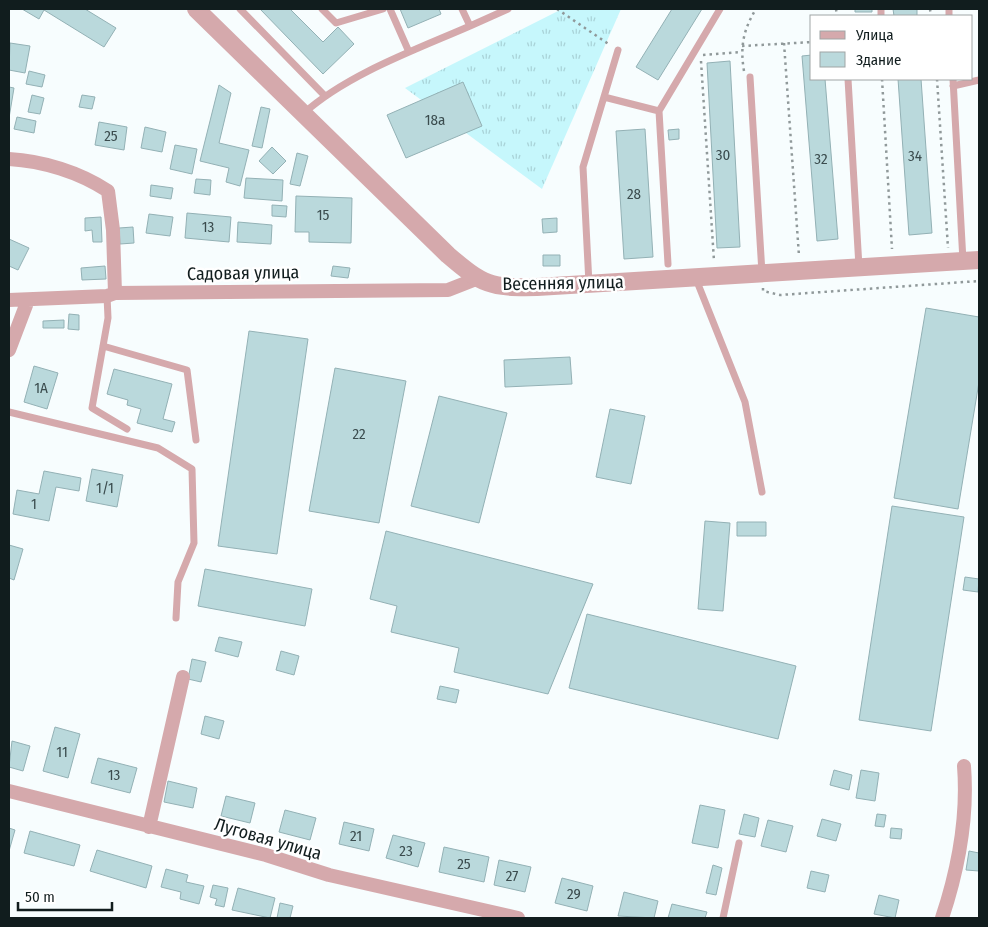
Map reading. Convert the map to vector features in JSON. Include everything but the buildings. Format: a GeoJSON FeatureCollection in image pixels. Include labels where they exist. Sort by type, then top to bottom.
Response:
{"type":"FeatureCollection","features":[{"type":"Feature","properties":{"kind":"street","name":"Весенняя улица"},"geometry":{"type":"LineString","coordinates":[[196,9],[448,255],[476,279],[504,288],[964,261]]}},
{"type":"Feature","properties":{"kind":"street"},"geometry":{"type":"LineString","coordinates":[[9,159],[30,160],[68,171],[94,182],[108,191],[113,230],[111,295]]}},
{"type":"Feature","properties":{"kind":"street","name":"Садовая улица"},"geometry":{"type":"LineString","coordinates":[[9,300],[111,295],[448,290],[476,279]]}},
{"type":"Feature","properties":{"kind":"street"},"geometry":{"type":"LineString","coordinates":[[9,350],[28,300]]}},
{"type":"Feature","properties":{"kind":"street"},"geometry":{"type":"LineString","coordinates":[[150,827],[183,677]]}},
{"type":"Feature","properties":{"kind":"street"},"geometry":{"type":"LineString","coordinates":[[942,918],[963,824],[966,792],[964,766]]}},
{"type":"Feature","properties":{"kind":"street","name":"Луговая улица"},"geometry":{"type":"LineString","coordinates":[[9,791],[266,855],[338,878],[518,918]]}},
{"type":"Feature","properties":{"kind":"lane"},"geometry":{"type":"LineString","coordinates":[[240,9],[324,95]]}},
{"type":"Feature","properties":{"kind":"lane"},"geometry":{"type":"LineString","coordinates":[[322,9],[336,23],[383,9]]}},
{"type":"Feature","properties":{"kind":"lane"},"geometry":{"type":"LineString","coordinates":[[390,9],[410,52]]}},
{"type":"Feature","properties":{"kind":"lane"},"geometry":{"type":"LineString","coordinates":[[462,9],[470,26]]}},
{"type":"Feature","properties":{"kind":"lane"},"geometry":{"type":"LineString","coordinates":[[304,114],[324,95],[410,52],[508,9]]}},
{"type":"Feature","properties":{"kind":"lane"},"geometry":{"type":"LineString","coordinates":[[668,264],[659,111],[720,9]]}},
{"type":"Feature","properties":{"kind":"lane"},"geometry":{"type":"LineString","coordinates":[[588,284],[583,167],[618,50]]}},
{"type":"Feature","properties":{"kind":"lane"},"geometry":{"type":"LineString","coordinates":[[750,77],[762,273]]}},
{"type":"Feature","properties":{"kind":"lane"},"geometry":{"type":"LineString","coordinates":[[848,80],[859,267]]}},
{"type":"Feature","properties":{"kind":"lane"},"geometry":{"type":"LineString","coordinates":[[964,261],[953,82],[979,80]]}},
{"type":"Feature","properties":{"kind":"lane"},"geometry":{"type":"LineString","coordinates":[[604,97],[659,111]]}},
{"type":"Feature","properties":{"kind":"lane"},"geometry":{"type":"LineString","coordinates":[[695,277],[745,402],[762,492]]}},
{"type":"Feature","properties":{"kind":"lane"},"geometry":{"type":"LineString","coordinates":[[111,295],[92,408],[127,429]]}},
{"type":"Feature","properties":{"kind":"lane"},"geometry":{"type":"LineString","coordinates":[[103,346],[187,370],[196,440]]}},
{"type":"Feature","properties":{"kind":"lane"},"geometry":{"type":"LineString","coordinates":[[9,412],[158,448],[192,469],[194,543],[178,582],[176,618]]}},
{"type":"Feature","properties":{"kind":"lane"},"geometry":{"type":"LineString","coordinates":[[723,918],[740,843]]}},
{"type":"Feature","properties":{"kind":"path"},"geometry":{"type":"LineString","coordinates":[[557,9],[618,50]]}},
{"type":"Feature","properties":{"kind":"path"},"geometry":{"type":"LineString","coordinates":[[750,77],[745,75],[741,52],[744,32],[756,9]]}},
{"type":"Feature","properties":{"kind":"path"},"geometry":{"type":"LineString","coordinates":[[742,46],[810,42]]}},
{"type":"Feature","properties":{"kind":"path"},"geometry":{"type":"LineString","coordinates":[[784,43],[799,256]]}},
{"type":"Feature","properties":{"kind":"path"},"geometry":{"type":"LineString","coordinates":[[714,262],[700,55],[741,52]]}},
{"type":"Feature","properties":{"kind":"path"},"geometry":{"type":"LineString","coordinates":[[882,80],[892,249]]}},
{"type":"Feature","properties":{"kind":"path"},"geometry":{"type":"LineString","coordinates":[[937,80],[964,261],[950,282]]}},
{"type":"Feature","properties":{"kind":"path"},"geometry":{"type":"LineString","coordinates":[[762,273],[763,292],[780,296],[979,281]]}},
{"type":"Feature","properties":{"kind":"green space"},"geometry":{"type":"Polygon","coordinates":[[[562,9],[621,9],[542,189],[405,88],[562,9]]]}}]}
